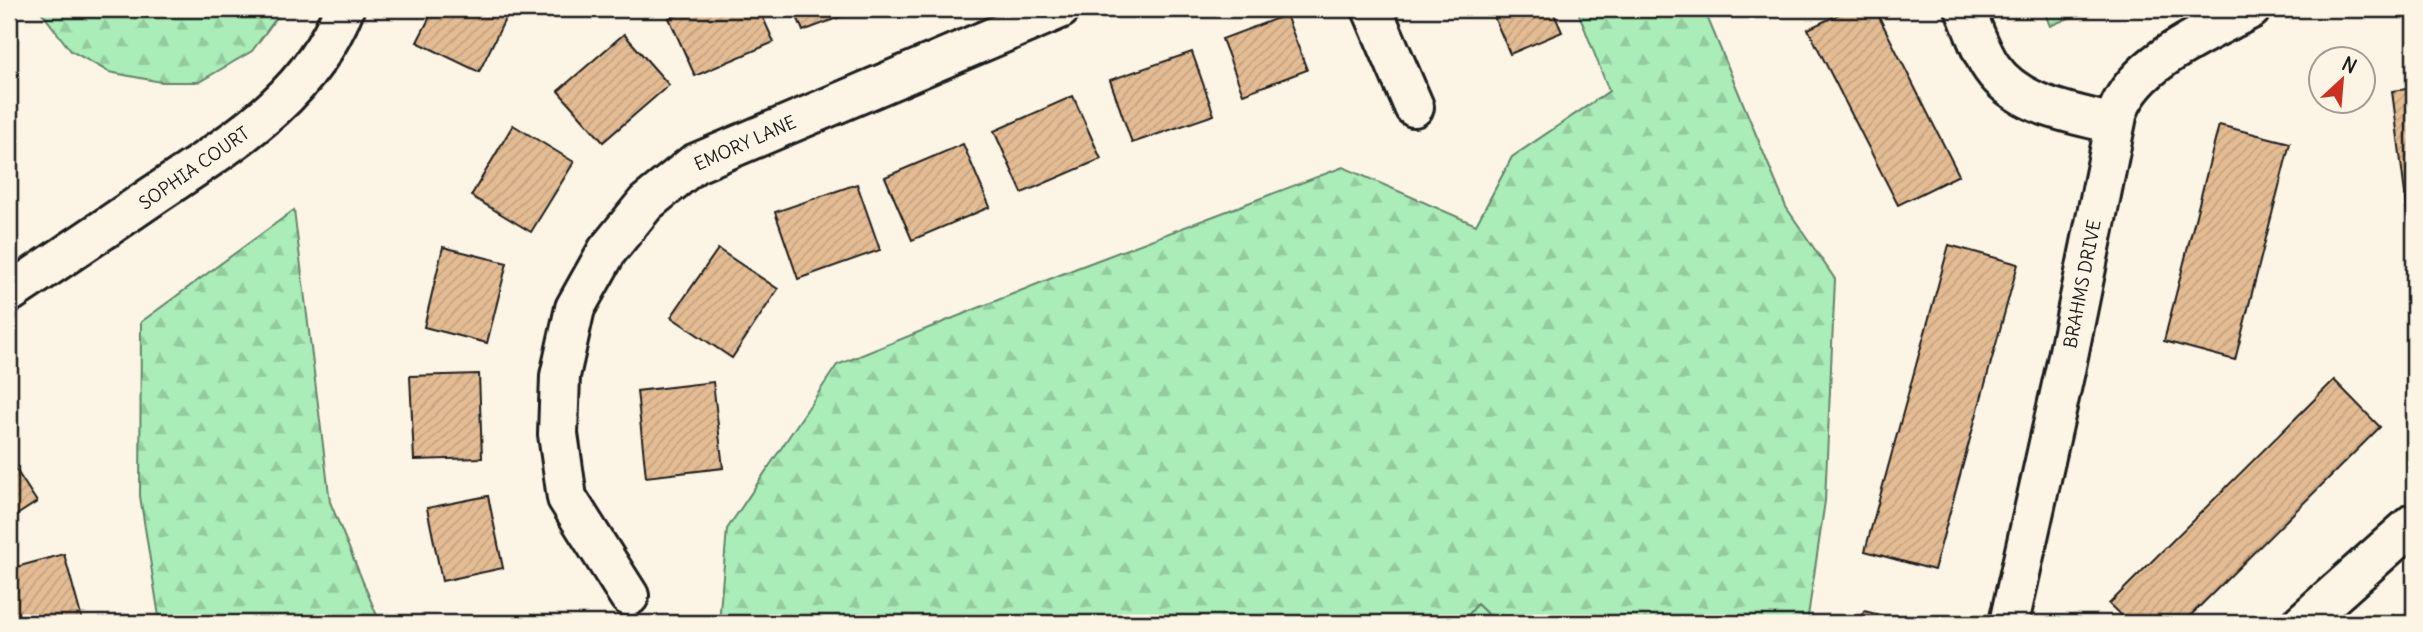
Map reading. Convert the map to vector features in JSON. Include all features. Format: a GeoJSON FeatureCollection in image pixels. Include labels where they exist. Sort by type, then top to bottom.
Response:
{"type":"FeatureCollection","features":[{"type":"Feature","properties":{"kind":"street","name":"SOPHIA COURT"},"geometry":{"type":"LineString","coordinates":[[9,293],[262,121],[304,79],[334,35],[344,9]]}},
{"type":"Feature","properties":{"kind":"street","name":"EMORY LANE"},"geometry":{"type":"LineString","coordinates":[[629,596],[567,498],[558,434],[559,376],[575,307],[607,251],[646,203],[694,164],[1060,9]]}},
{"type":"Feature","properties":{"kind":"street"},"geometry":{"type":"LineString","coordinates":[[1373,9],[1414,107]]}},
{"type":"Feature","properties":{"kind":"street"},"geometry":{"type":"LineString","coordinates":[[1965,9],[1987,60],[2012,89],[2037,102],[2114,124]]}},
{"type":"Feature","properties":{"kind":"street","name":"BRAHMS DRIVE"},"geometry":{"type":"LineString","coordinates":[[2009,623],[2065,371],[2114,124],[2123,100],[2142,76],[2176,50],[2251,9]]}},
{"type":"Feature","properties":{"kind":"street"},"geometry":{"type":"LineString","coordinates":[[2302,623],[2414,523]]}},
{"type":"Feature","properties":{"kind":"green space"},"geometry":{"type":"Polygon","coordinates":[[[39,9],[283,9],[252,51],[199,82],[161,82],[109,72],[71,51],[39,9]]]}},
{"type":"Feature","properties":{"kind":"green space"},"geometry":{"type":"Polygon","coordinates":[[[1577,9],[1704,9],[1786,207],[1835,279],[1825,501],[1807,623],[1497,623],[1477,604],[1462,623],[719,623],[727,529],[837,365],[1077,268],[1343,167],[1476,225],[1512,157],[1609,91],[1577,9]]]}},
{"type":"Feature","properties":{"kind":"green space"},"geometry":{"type":"Polygon","coordinates":[[[2043,9],[2090,9],[2050,26],[2043,9]]]}},
{"type":"Feature","properties":{"kind":"green space"},"geometry":{"type":"Polygon","coordinates":[[[294,210],[330,502],[380,623],[160,623],[140,496],[141,322],[294,210]]]}},
{"type":"Feature","properties":{"kind":"green space"},"geometry":{"type":"Polygon","coordinates":[[[1477,604],[1497,623],[1462,623],[1477,604]]]}},
{"type":"Feature","properties":{"kind":"building"},"geometry":{"type":"Polygon","coordinates":[[[434,9],[510,9],[479,72],[417,42],[434,9]]]}},
{"type":"Feature","properties":{"kind":"building"},"geometry":{"type":"Polygon","coordinates":[[[691,9],[759,9],[774,42],[695,76],[669,18],[691,9]]]}},
{"type":"Feature","properties":{"kind":"building"},"geometry":{"type":"Polygon","coordinates":[[[794,9],[861,9],[803,31],[794,9]]]}},
{"type":"Feature","properties":{"kind":"building"},"geometry":{"type":"Polygon","coordinates":[[[1482,9],[1552,9],[1562,32],[1510,54],[1491,10],[1484,14],[1482,9]]]}},
{"type":"Feature","properties":{"kind":"building"},"geometry":{"type":"Polygon","coordinates":[[[1850,9],[1875,9],[1959,175],[1898,205],[1808,29],[1850,9]]]}},
{"type":"Feature","properties":{"kind":"building"},"geometry":{"type":"Polygon","coordinates":[[[1286,15],[1307,70],[1243,94],[1222,39],[1286,15]]]}},
{"type":"Feature","properties":{"kind":"building"},"geometry":{"type":"Polygon","coordinates":[[[624,34],[669,85],[603,142],[558,91],[624,34]]]}},
{"type":"Feature","properties":{"kind":"building"},"geometry":{"type":"Polygon","coordinates":[[[1192,52],[1214,115],[1132,143],[1110,80],[1192,52]]]}},
{"type":"Feature","properties":{"kind":"building"},"geometry":{"type":"Polygon","coordinates":[[[2414,88],[2414,265],[2392,91],[2414,88]]]}},
{"type":"Feature","properties":{"kind":"building"},"geometry":{"type":"Polygon","coordinates":[[[1073,96],[1101,159],[1022,193],[994,131],[1073,96]]]}},
{"type":"Feature","properties":{"kind":"building"},"geometry":{"type":"Polygon","coordinates":[[[513,125],[574,162],[531,232],[471,196],[513,125]]]}},
{"type":"Feature","properties":{"kind":"building"},"geometry":{"type":"Polygon","coordinates":[[[2219,125],[2290,143],[2235,360],[2164,341],[2219,125]]]}},
{"type":"Feature","properties":{"kind":"building"},"geometry":{"type":"Polygon","coordinates":[[[963,144],[990,207],[912,240],[885,177],[963,144]]]}},
{"type":"Feature","properties":{"kind":"building"},"geometry":{"type":"Polygon","coordinates":[[[857,184],[880,250],[798,279],[775,212],[857,184]]]}},
{"type":"Feature","properties":{"kind":"building"},"geometry":{"type":"Polygon","coordinates":[[[1949,245],[2018,264],[1934,570],[1865,551],[1949,245]]]}},
{"type":"Feature","properties":{"kind":"building"},"geometry":{"type":"Polygon","coordinates":[[[443,247],[507,263],[487,343],[424,327],[443,247]]]}},
{"type":"Feature","properties":{"kind":"building"},"geometry":{"type":"Polygon","coordinates":[[[718,249],[778,289],[732,358],[671,317],[718,249]]]}},
{"type":"Feature","properties":{"kind":"building"},"geometry":{"type":"Polygon","coordinates":[[[479,374],[482,458],[414,460],[410,376],[479,374]]]}},
{"type":"Feature","properties":{"kind":"building"},"geometry":{"type":"Polygon","coordinates":[[[2334,380],[2380,427],[2183,623],[2129,623],[2109,604],[2334,380]]]}},
{"type":"Feature","properties":{"kind":"building"},"geometry":{"type":"Polygon","coordinates":[[[713,382],[723,468],[646,477],[637,391],[713,382]]]}},
{"type":"Feature","properties":{"kind":"building"},"geometry":{"type":"Polygon","coordinates":[[[9,459],[37,502],[9,520],[9,459]]]}},
{"type":"Feature","properties":{"kind":"building"},"geometry":{"type":"Polygon","coordinates":[[[488,496],[503,568],[442,581],[427,508],[488,496]]]}},
{"type":"Feature","properties":{"kind":"building"},"geometry":{"type":"Polygon","coordinates":[[[64,554],[83,623],[17,623],[9,595],[9,569],[64,554]]]}},
{"type":"Feature","properties":{"kind":"building"},"geometry":{"type":"Polygon","coordinates":[[[1864,611],[1913,623],[1861,623],[1864,611]]]}}]}
